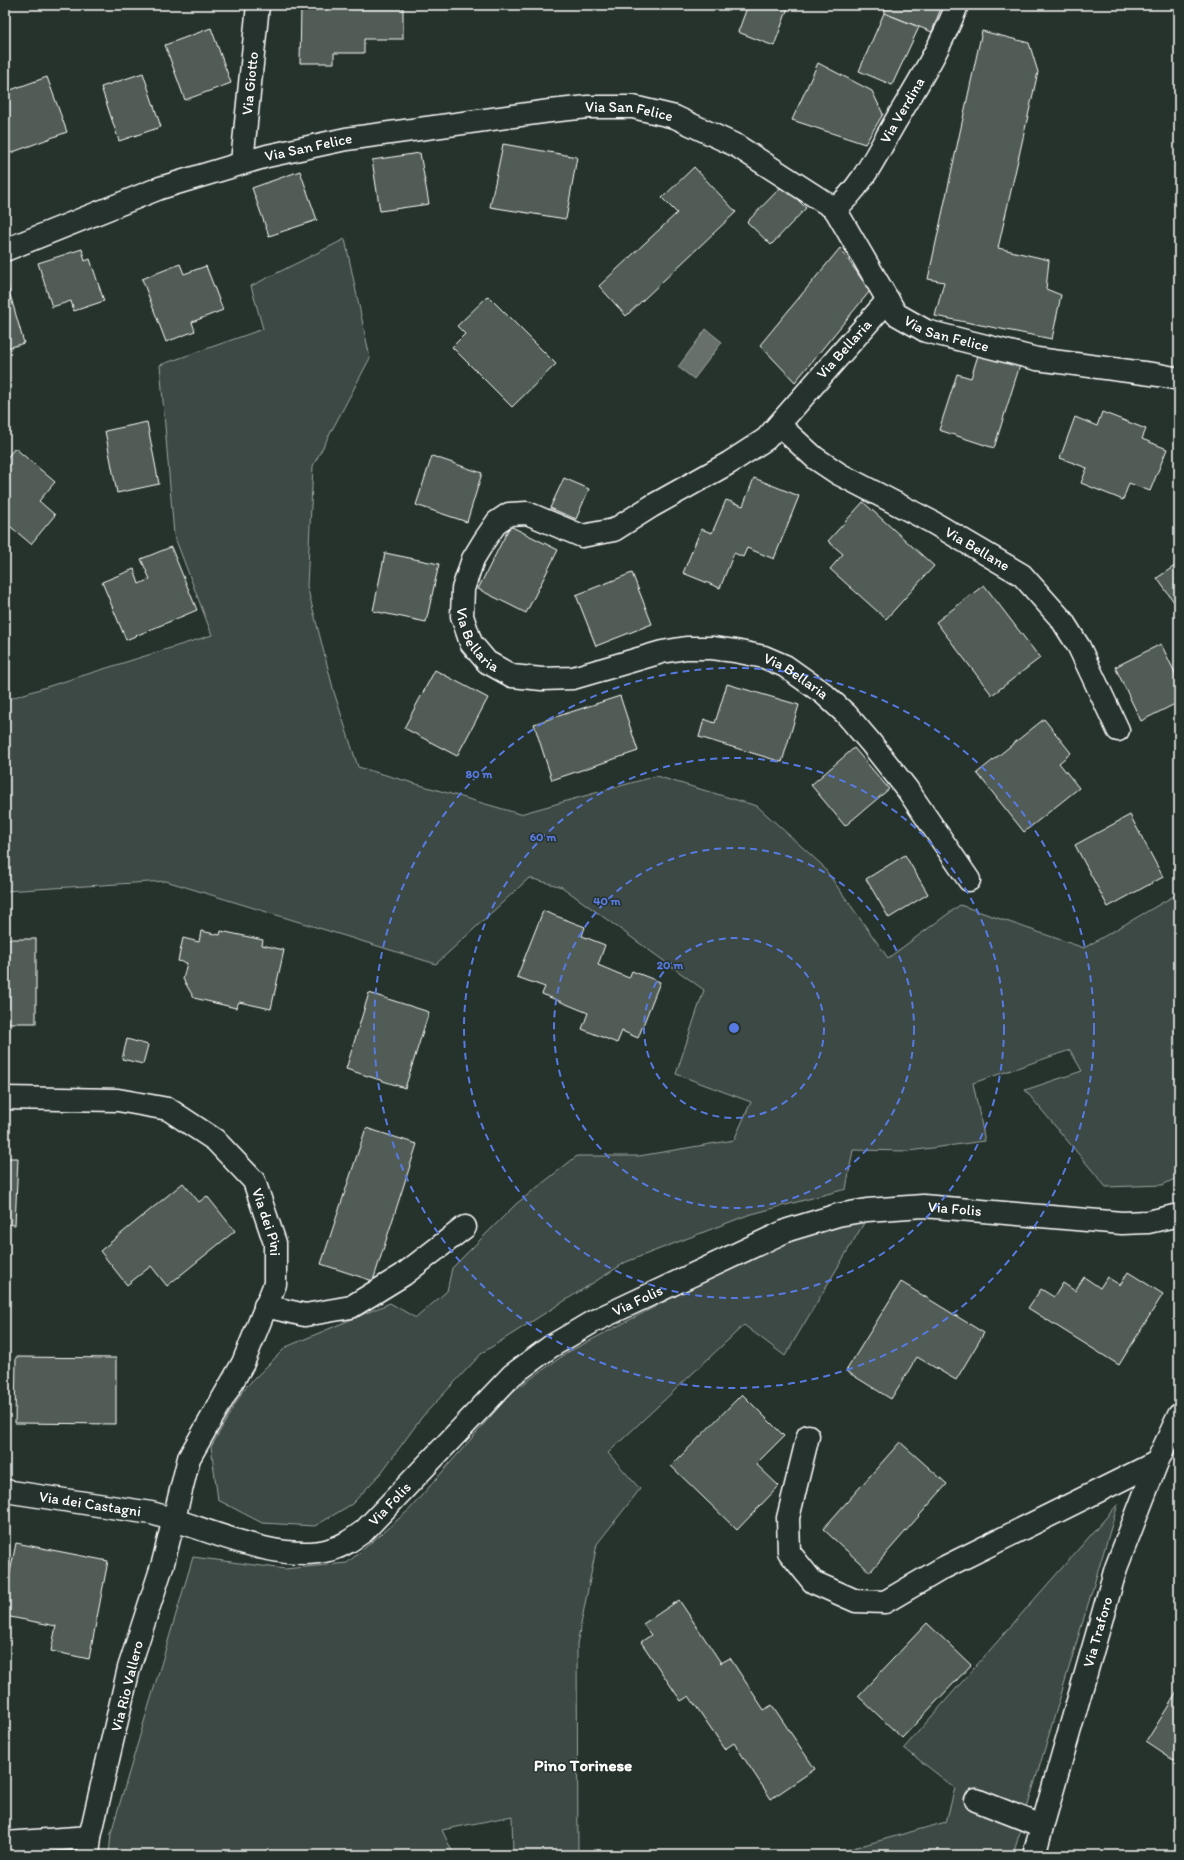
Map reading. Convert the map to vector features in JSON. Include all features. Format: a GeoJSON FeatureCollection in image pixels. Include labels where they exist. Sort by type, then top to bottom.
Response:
{"type":"FeatureCollection","features":[{"type":"Feature","properties":{"kind":"street","name":"Via Giotto"},"geometry":{"type":"LineString","coordinates":[[242,162],[258,5]]}},
{"type":"Feature","properties":{"kind":"street","name":"Via Verdina"},"geometry":{"type":"LineString","coordinates":[[835,209],[843,203],[864,176],[947,33],[957,5]]}},
{"type":"Feature","properties":{"kind":"street","name":"Via San Felice"},"geometry":{"type":"LineString","coordinates":[[5,250],[160,188],[242,162],[346,139],[580,107],[633,107],[675,117],[737,146],[835,209],[896,314],[926,331],[1037,359],[1179,379]]}},
{"type":"Feature","properties":{"kind":"street","name":"Via Bellaria"},"geometry":{"type":"LineString","coordinates":[[888,300],[801,397],[766,439],[729,463],[652,506],[614,530],[582,536],[527,513],[509,514],[497,522],[473,560],[463,589],[462,616],[471,643],[486,662],[512,676],[542,679],[573,678],[662,652],[686,648],[712,648],[764,657],[786,666],[823,693],[846,714],[870,742],[907,789],[969,880]]}},
{"type":"Feature","properties":{"kind":"street","name":"Via Bellane"},"geometry":{"type":"LineString","coordinates":[[779,425],[815,458],[839,474],[932,522],[1022,575],[1062,620],[1079,647],[1118,730]]}},
{"type":"Feature","properties":{"kind":"street","name":"Via dei Pini"},"geometry":{"type":"LineString","coordinates":[[5,1098],[118,1100],[168,1109],[215,1140],[254,1181],[275,1243],[275,1284],[243,1363],[189,1458],[174,1519]]}},
{"type":"Feature","properties":{"kind":"street","name":"Via Folis"},"geometry":{"type":"LineString","coordinates":[[174,1519],[234,1540],[282,1552],[300,1554],[317,1553],[345,1544],[364,1532],[470,1418],[512,1376],[550,1346],[594,1321],[788,1230],[812,1221],[867,1210],[923,1206],[1122,1223],[1148,1222],[1179,1215]]}},
{"type":"Feature","properties":{"kind":"street"},"geometry":{"type":"LineString","coordinates":[[266,1306],[305,1315],[352,1307],[403,1275],[465,1227]]}},
{"type":"Feature","properties":{"kind":"street","name":"Via Traforo"},"geometry":{"type":"LineString","coordinates":[[1034,1855],[1116,1568],[1157,1462],[1179,1415]]}},
{"type":"Feature","properties":{"kind":"street"},"geometry":{"type":"LineString","coordinates":[[808,1436],[788,1518],[789,1552],[813,1582],[856,1601],[885,1602],[943,1568],[1157,1462]]}},
{"type":"Feature","properties":{"kind":"street","name":"Via dei Castagni"},"geometry":{"type":"LineString","coordinates":[[5,1491],[151,1513],[174,1519]]}},
{"type":"Feature","properties":{"kind":"street","name":"Via Rio Vallero"},"geometry":{"type":"LineString","coordinates":[[89,1846],[129,1668],[163,1563],[174,1519]]}},
{"type":"Feature","properties":{"kind":"street"},"geometry":{"type":"LineString","coordinates":[[976,1800],[1042,1826]]}},
{"type":"Feature","properties":{"kind":"street"},"geometry":{"type":"LineString","coordinates":[[5,1843],[89,1846]]}},
{"type":"Feature","properties":{"kind":"shaded area"},"geometry":{"type":"Polygon","coordinates":[[[345,239],[370,358],[313,466],[307,586],[334,692],[358,767],[520,814],[656,776],[757,806],[822,865],[888,958],[960,905],[1084,948],[1179,893],[1179,1177],[1162,1185],[1106,1187],[1025,1090],[1082,1071],[1070,1050],[973,1083],[985,1141],[909,1151],[853,1150],[846,1189],[748,1215],[626,1262],[482,1353],[422,1417],[381,1473],[352,1504],[315,1526],[262,1523],[218,1500],[211,1447],[243,1390],[286,1347],[390,1303],[416,1318],[447,1291],[452,1268],[516,1204],[577,1156],[639,1156],[734,1140],[751,1102],[676,1074],[704,990],[562,887],[529,878],[436,964],[166,881],[5,891],[5,700],[212,635],[174,535],[160,365],[263,329],[251,286],[345,239]]]}},
{"type":"Feature","properties":{"kind":"shaded area"},"geometry":{"type":"Polygon","coordinates":[[[706,329],[722,342],[694,379],[678,367],[706,329]]]}},
{"type":"Feature","properties":{"kind":"shaded area"},"geometry":{"type":"Polygon","coordinates":[[[867,1218],[785,1356],[744,1325],[608,1453],[640,1489],[597,1544],[577,1644],[578,1855],[513,1855],[512,1816],[442,1830],[454,1855],[109,1855],[111,1833],[193,1557],[285,1569],[347,1563],[409,1510],[512,1392],[568,1352],[691,1288],[797,1237],[867,1218]]]}},
{"type":"Feature","properties":{"kind":"shaded area"},"geometry":{"type":"Polygon","coordinates":[[[1118,1504],[1013,1855],[840,1855],[839,1852],[946,1822],[955,1788],[904,1748],[1118,1504]]]}},
{"type":"Feature","properties":{"kind":"building"},"geometry":{"type":"Polygon","coordinates":[[[301,5],[403,5],[403,39],[364,39],[364,53],[334,53],[334,63],[300,63],[301,5]]]}},
{"type":"Feature","properties":{"kind":"building"},"geometry":{"type":"Polygon","coordinates":[[[748,5],[789,5],[774,46],[738,32],[748,5]]]}},
{"type":"Feature","properties":{"kind":"building"},"geometry":{"type":"Polygon","coordinates":[[[887,5],[942,5],[932,32],[884,13],[887,5]]]}},
{"type":"Feature","properties":{"kind":"building"},"geometry":{"type":"Polygon","coordinates":[[[884,13],[919,27],[892,85],[859,71],[884,13]]]}},
{"type":"Feature","properties":{"kind":"building"},"geometry":{"type":"Polygon","coordinates":[[[211,28],[231,83],[185,100],[165,45],[211,28]]]}},
{"type":"Feature","properties":{"kind":"building"},"geometry":{"type":"Polygon","coordinates":[[[982,31],[1029,43],[1038,72],[998,248],[1049,260],[1046,289],[1061,295],[1052,339],[935,316],[944,282],[928,279],[982,31]]]}},
{"type":"Feature","properties":{"kind":"building"},"geometry":{"type":"Polygon","coordinates":[[[818,63],[872,91],[883,114],[865,144],[792,120],[818,63]]]}},
{"type":"Feature","properties":{"kind":"building"},"geometry":{"type":"Polygon","coordinates":[[[143,73],[161,127],[119,141],[101,87],[143,73]]]}},
{"type":"Feature","properties":{"kind":"building"},"geometry":{"type":"Polygon","coordinates":[[[47,77],[67,132],[5,155],[5,92],[47,77]]]}},
{"type":"Feature","properties":{"kind":"building"},"geometry":{"type":"Polygon","coordinates":[[[503,144],[577,157],[566,219],[490,207],[503,144]]]}},
{"type":"Feature","properties":{"kind":"building"},"geometry":{"type":"Polygon","coordinates":[[[420,153],[429,204],[380,211],[372,160],[420,153]]]}},
{"type":"Feature","properties":{"kind":"building"},"geometry":{"type":"Polygon","coordinates":[[[694,167],[736,212],[626,316],[599,286],[677,213],[662,198],[694,167]]]}},
{"type":"Feature","properties":{"kind":"building"},"geometry":{"type":"Polygon","coordinates":[[[300,171],[317,220],[269,236],[252,188],[300,171]]]}},
{"type":"Feature","properties":{"kind":"building"},"geometry":{"type":"Polygon","coordinates":[[[783,185],[806,208],[771,245],[747,222],[783,185]]]}},
{"type":"Feature","properties":{"kind":"building"},"geometry":{"type":"Polygon","coordinates":[[[840,248],[870,291],[795,382],[760,345],[840,248]]]}},
{"type":"Feature","properties":{"kind":"building"},"geometry":{"type":"Polygon","coordinates":[[[82,249],[85,261],[90,259],[104,301],[74,311],[71,301],[52,307],[38,263],[82,249]]]}},
{"type":"Feature","properties":{"kind":"building"},"geometry":{"type":"Polygon","coordinates":[[[180,264],[184,274],[206,266],[223,310],[192,322],[195,331],[166,342],[142,279],[180,264]]]}},
{"type":"Feature","properties":{"kind":"building"},"geometry":{"type":"Polygon","coordinates":[[[5,284],[7,284],[24,343],[5,349],[5,284]]]}},
{"type":"Feature","properties":{"kind":"building"},"geometry":{"type":"Polygon","coordinates":[[[488,296],[556,364],[512,407],[452,347],[465,334],[457,326],[488,296]]]}},
{"type":"Feature","properties":{"kind":"building"},"geometry":{"type":"Polygon","coordinates":[[[979,352],[1020,365],[994,448],[939,430],[957,374],[971,378],[979,352]]]}},
{"type":"Feature","properties":{"kind":"building"},"geometry":{"type":"Polygon","coordinates":[[[1102,412],[1146,429],[1142,439],[1167,449],[1150,491],[1129,483],[1123,500],[1081,483],[1087,468],[1060,458],[1075,417],[1097,426],[1102,412]]]}},
{"type":"Feature","properties":{"kind":"building"},"geometry":{"type":"Polygon","coordinates":[[[147,422],[159,484],[117,493],[105,431],[147,422]]]}},
{"type":"Feature","properties":{"kind":"building"},"geometry":{"type":"Polygon","coordinates":[[[15,448],[55,482],[39,501],[55,515],[31,544],[5,522],[5,460],[15,448]]]}},
{"type":"Feature","properties":{"kind":"building"},"geometry":{"type":"Polygon","coordinates":[[[432,456],[482,473],[467,522],[416,505],[432,456]]]}},
{"type":"Feature","properties":{"kind":"building"},"geometry":{"type":"Polygon","coordinates":[[[564,478],[589,489],[576,519],[550,508],[564,478]]]}},
{"type":"Feature","properties":{"kind":"building"},"geometry":{"type":"Polygon","coordinates":[[[754,478],[799,496],[774,559],[747,548],[743,557],[734,553],[720,588],[683,573],[701,529],[712,533],[726,500],[743,506],[754,478]]]}},
{"type":"Feature","properties":{"kind":"building"},"geometry":{"type":"Polygon","coordinates":[[[863,502],[934,566],[886,619],[830,569],[843,554],[828,541],[863,502]]]}},
{"type":"Feature","properties":{"kind":"building"},"geometry":{"type":"Polygon","coordinates":[[[510,526],[558,550],[526,613],[478,589],[510,526]]]}},
{"type":"Feature","properties":{"kind":"building"},"geometry":{"type":"Polygon","coordinates":[[[171,547],[197,610],[126,640],[102,582],[134,569],[139,584],[150,579],[141,559],[171,547]]]}},
{"type":"Feature","properties":{"kind":"building"},"geometry":{"type":"Polygon","coordinates":[[[385,553],[439,564],[426,622],[373,611],[385,553]]]}},
{"type":"Feature","properties":{"kind":"building"},"geometry":{"type":"Polygon","coordinates":[[[1179,563],[1179,609],[1157,578],[1179,563]]]}},
{"type":"Feature","properties":{"kind":"building"},"geometry":{"type":"Polygon","coordinates":[[[632,573],[652,624],[596,646],[576,595],[632,573]]]}},
{"type":"Feature","properties":{"kind":"building"},"geometry":{"type":"Polygon","coordinates":[[[984,585],[1040,658],[992,695],[936,622],[984,585]]]}},
{"type":"Feature","properties":{"kind":"building"},"geometry":{"type":"Polygon","coordinates":[[[1161,644],[1179,681],[1179,702],[1141,721],[1115,667],[1161,644]]]}},
{"type":"Feature","properties":{"kind":"building"},"geometry":{"type":"Polygon","coordinates":[[[435,670],[488,698],[457,756],[404,728],[435,670]]]}},
{"type":"Feature","properties":{"kind":"building"},"geometry":{"type":"Polygon","coordinates":[[[727,684],[799,705],[782,762],[699,737],[704,719],[715,723],[727,684]]]}},
{"type":"Feature","properties":{"kind":"building"},"geometry":{"type":"Polygon","coordinates":[[[620,696],[638,751],[552,780],[534,724],[620,696]]]}},
{"type":"Feature","properties":{"kind":"building"},"geometry":{"type":"Polygon","coordinates":[[[1044,719],[1071,753],[1059,763],[1079,788],[1024,832],[977,773],[1044,719]]]}},
{"type":"Feature","properties":{"kind":"building"},"geometry":{"type":"Polygon","coordinates":[[[854,748],[889,789],[845,826],[811,785],[854,748]]]}},
{"type":"Feature","properties":{"kind":"building"},"geometry":{"type":"Polygon","coordinates":[[[1130,815],[1163,877],[1108,907],[1075,845],[1130,815]]]}},
{"type":"Feature","properties":{"kind":"building"},"geometry":{"type":"Polygon","coordinates":[[[905,855],[928,894],[889,918],[866,879],[905,855]]]}},
{"type":"Feature","properties":{"kind":"building"},"geometry":{"type":"Polygon","coordinates":[[[543,911],[585,927],[582,936],[605,945],[598,965],[629,978],[632,971],[660,982],[638,1038],[622,1031],[617,1043],[582,1029],[588,1013],[542,994],[545,987],[517,977],[543,911]]]}},
{"type":"Feature","properties":{"kind":"building"},"geometry":{"type":"Polygon","coordinates":[[[201,931],[220,935],[221,931],[263,940],[262,945],[284,950],[271,1009],[239,1002],[236,1008],[194,998],[183,979],[187,963],[178,961],[183,938],[199,942],[201,931]]]}},
{"type":"Feature","properties":{"kind":"building"},"geometry":{"type":"Polygon","coordinates":[[[5,939],[36,939],[36,1023],[5,1023],[5,939]]]}},
{"type":"Feature","properties":{"kind":"building"},"geometry":{"type":"Polygon","coordinates":[[[369,993],[429,1012],[405,1088],[346,1069],[369,993]]]}},
{"type":"Feature","properties":{"kind":"building"},"geometry":{"type":"Polygon","coordinates":[[[127,1039],[148,1045],[143,1064],[122,1059],[127,1039]]]}},
{"type":"Feature","properties":{"kind":"building"},"geometry":{"type":"Polygon","coordinates":[[[366,1128],[417,1144],[373,1281],[321,1264],[366,1128]]]}},
{"type":"Feature","properties":{"kind":"building"},"geometry":{"type":"Polygon","coordinates":[[[5,1158],[18,1158],[15,1225],[5,1224],[5,1158]]]}},
{"type":"Feature","properties":{"kind":"building"},"geometry":{"type":"Polygon","coordinates":[[[183,1183],[199,1202],[207,1196],[235,1231],[167,1286],[151,1266],[127,1285],[100,1251],[183,1183]]]}},
{"type":"Feature","properties":{"kind":"building"},"geometry":{"type":"Polygon","coordinates":[[[1128,1272],[1163,1294],[1119,1365],[1028,1308],[1041,1289],[1054,1297],[1063,1283],[1075,1291],[1084,1277],[1100,1288],[1107,1277],[1120,1285],[1128,1272]]]}},
{"type":"Feature","properties":{"kind":"building"},"geometry":{"type":"Polygon","coordinates":[[[901,1282],[984,1333],[956,1380],[917,1357],[891,1399],[846,1371],[901,1282]]]}},
{"type":"Feature","properties":{"kind":"building"},"geometry":{"type":"Polygon","coordinates":[[[16,1357],[116,1358],[116,1424],[15,1423],[16,1357]]]}},
{"type":"Feature","properties":{"kind":"building"},"geometry":{"type":"Polygon","coordinates":[[[742,1394],[784,1436],[756,1464],[779,1486],[737,1530],[671,1466],[742,1394]]]}},
{"type":"Feature","properties":{"kind":"building"},"geometry":{"type":"Polygon","coordinates":[[[900,1442],[947,1484],[870,1572],[823,1529],[900,1442]]]}},
{"type":"Feature","properties":{"kind":"building"},"geometry":{"type":"Polygon","coordinates":[[[16,1543],[108,1561],[89,1659],[51,1651],[56,1626],[5,1616],[5,1598],[16,1543]]]}},
{"type":"Feature","properties":{"kind":"building"},"geometry":{"type":"Polygon","coordinates":[[[679,1600],[721,1663],[730,1658],[764,1710],[772,1705],[815,1769],[771,1799],[734,1743],[725,1749],[689,1696],[681,1701],[641,1642],[651,1635],[643,1624],[679,1600]]]}},
{"type":"Feature","properties":{"kind":"building"},"geometry":{"type":"Polygon","coordinates":[[[927,1623],[971,1665],[902,1738],[858,1696],[927,1623]]]}},
{"type":"Feature","properties":{"kind":"building"},"geometry":{"type":"Polygon","coordinates":[[[1179,1689],[1179,1764],[1146,1742],[1179,1689]]]}},
{"type":"Feature","properties":{"kind":"district","name":"Pino Torinese"},"geometry":{"type":"Point","coordinates":[583,1765]}}]}
